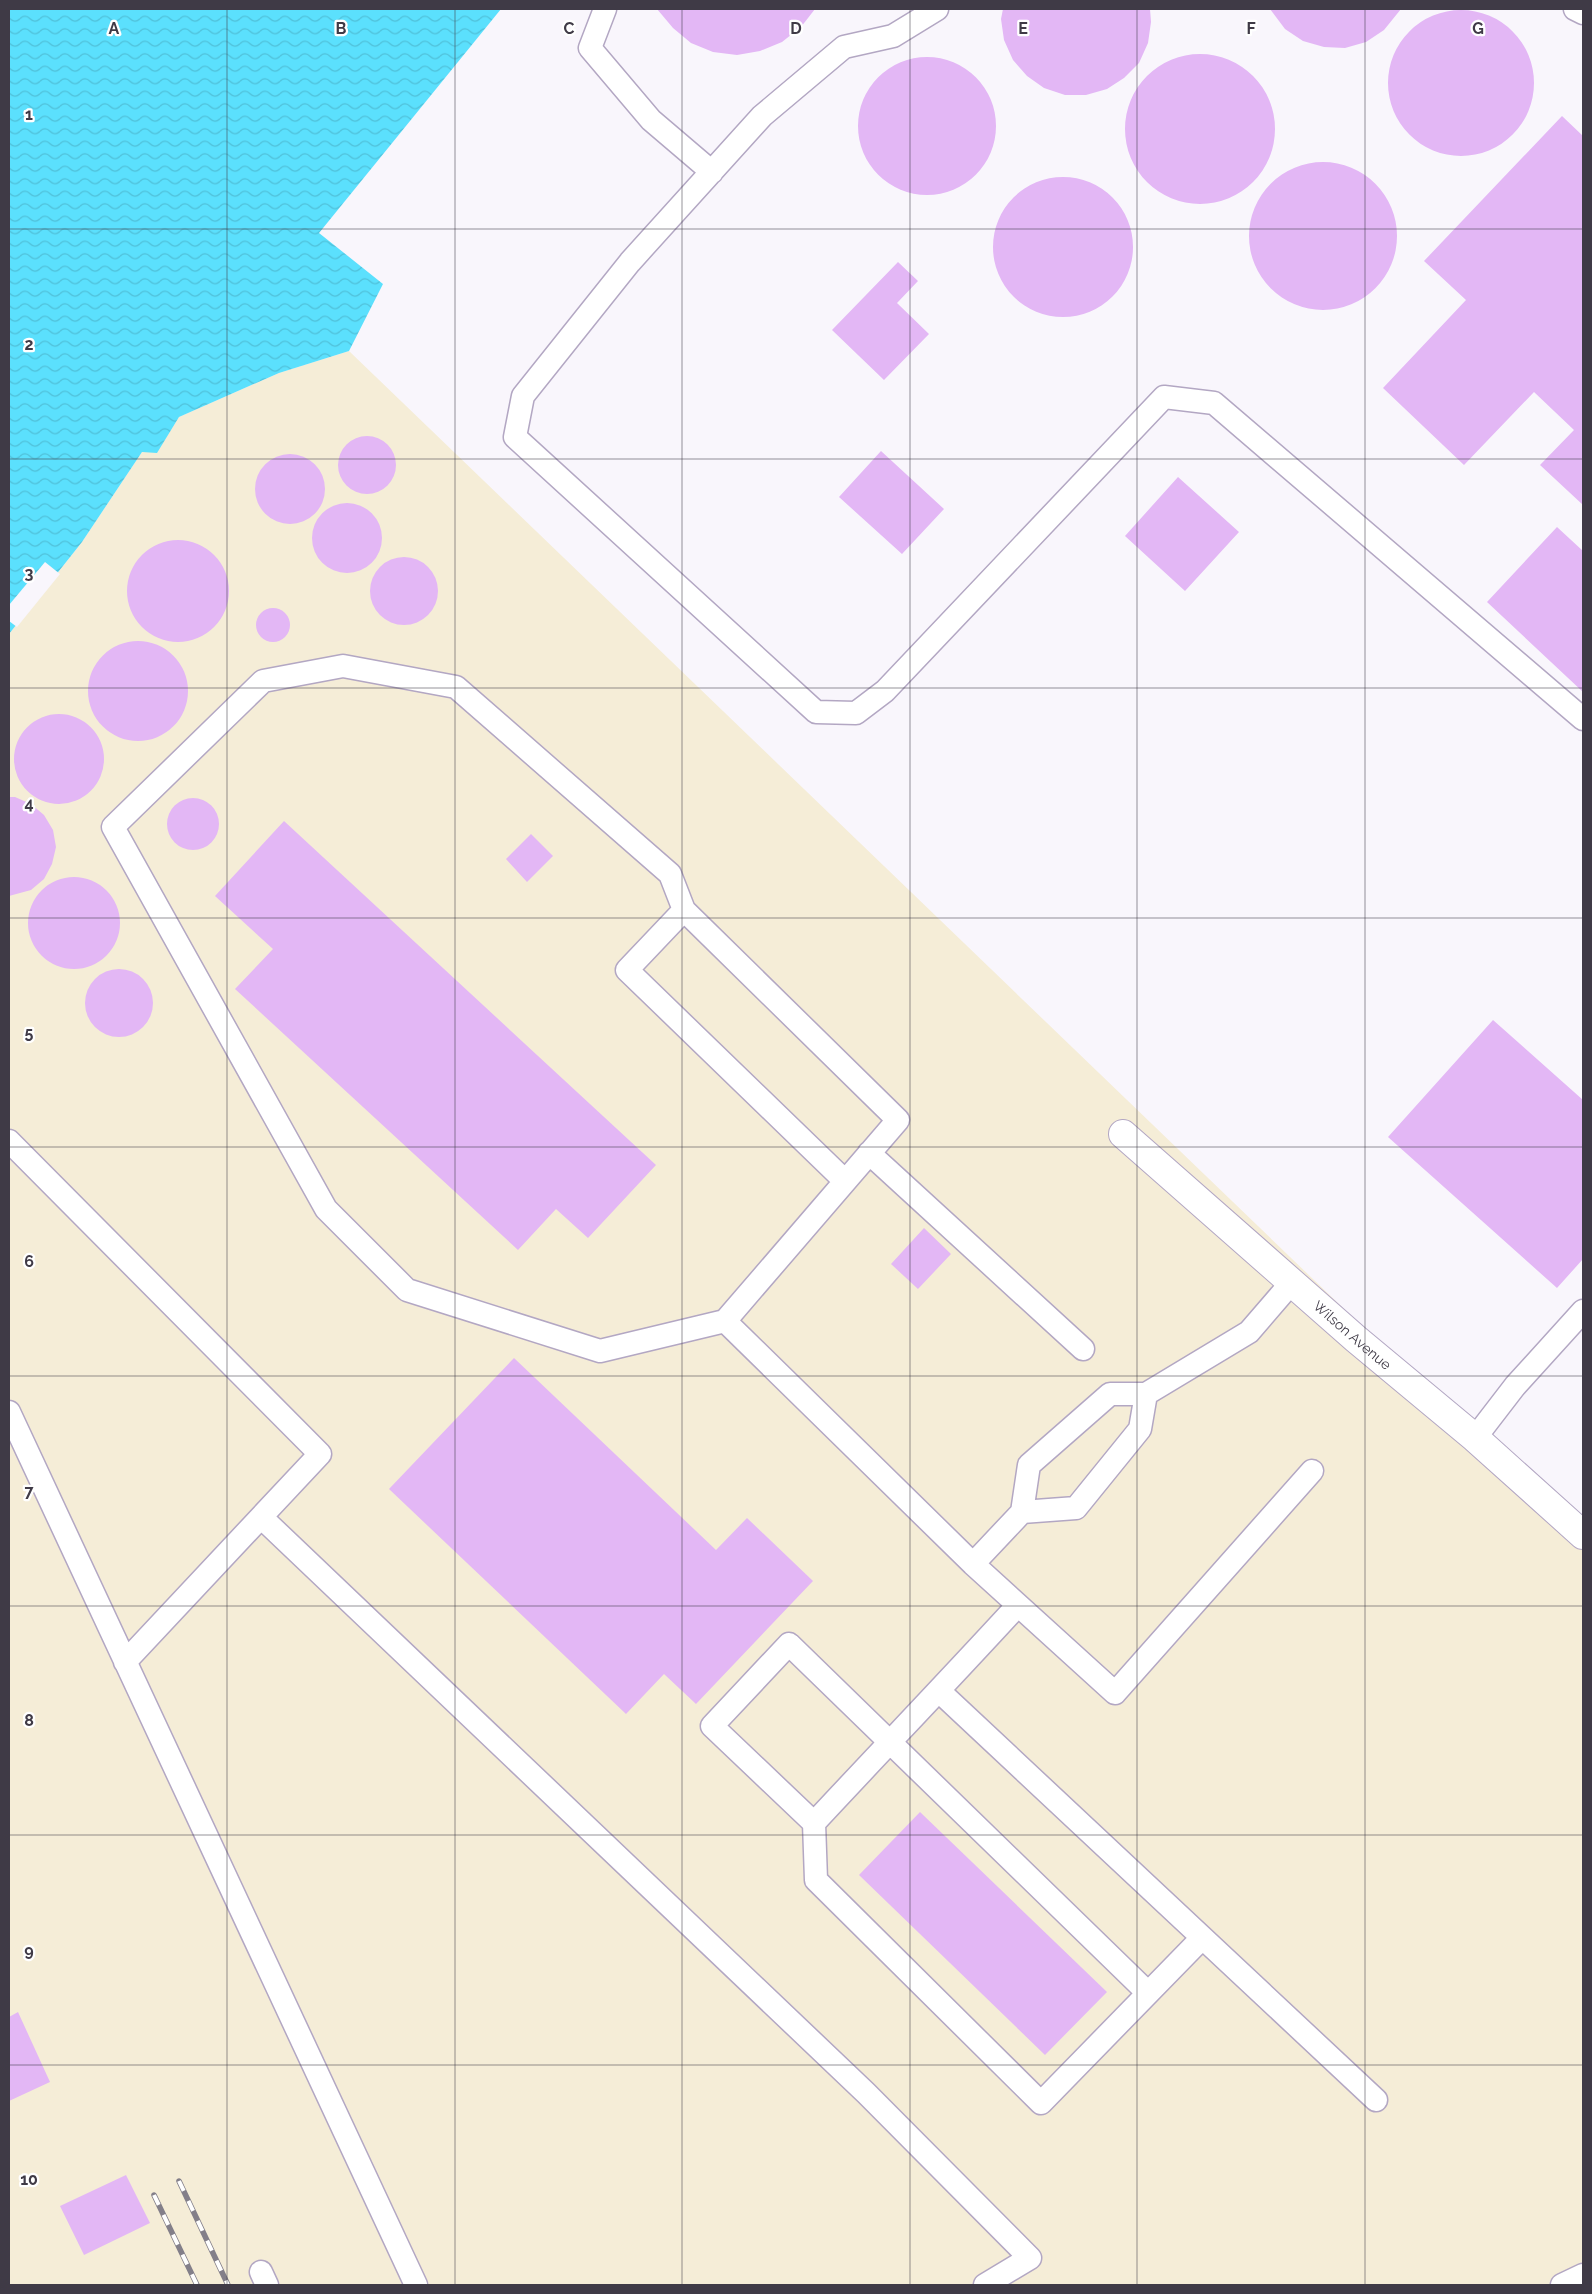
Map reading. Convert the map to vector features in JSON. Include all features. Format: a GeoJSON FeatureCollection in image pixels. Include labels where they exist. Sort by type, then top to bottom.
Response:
{"type":"FeatureCollection","features":[{"type":"Feature","properties":{"kind":"street","name":"Wilson Avenue"},"geometry":{"type":"LineString","coordinates":[[1122,1134],[1475,1438],[1583,1535]]}},
{"type":"Feature","properties":{"kind":"lane"},"geometry":{"type":"LineString","coordinates":[[605,9],[590,48],[651,120],[712,172]]}},
{"type":"Feature","properties":{"kind":"lane"},"geometry":{"type":"LineString","coordinates":[[937,9],[893,36],[844,48],[762,116],[630,262],[523,396],[515,437],[816,712],[856,713],[885,691],[1164,397],[1214,404],[1583,719]]}},
{"type":"Feature","properties":{"kind":"lane"},"geometry":{"type":"LineString","coordinates":[[1575,9],[1583,13]]}},
{"type":"Feature","properties":{"kind":"lane"},"geometry":{"type":"LineString","coordinates":[[343,666],[456,687],[670,874],[684,910],[898,1120],[869,1153],[725,1321],[600,1351],[407,1290],[326,1209],[113,827],[263,681],[343,666]]}},
{"type":"Feature","properties":{"kind":"lane"},"geometry":{"type":"LineString","coordinates":[[684,910],[627,970],[844,1181]]}},
{"type":"Feature","properties":{"kind":"lane"},"geometry":{"type":"LineString","coordinates":[[9,1141],[320,1454],[125,1662]]}},
{"type":"Feature","properties":{"kind":"lane"},"geometry":{"type":"LineString","coordinates":[[869,1153],[1083,1349]]}},
{"type":"Feature","properties":{"kind":"lane"},"geometry":{"type":"LineString","coordinates":[[973,1564],[1022,1512],[1029,1465],[1110,1394],[1146,1394],[1249,1332],[1292,1282]]}},
{"type":"Feature","properties":{"kind":"lane"},"geometry":{"type":"LineString","coordinates":[[1475,1438],[1514,1386],[1583,1311]]}},
{"type":"Feature","properties":{"kind":"lane"},"geometry":{"type":"LineString","coordinates":[[725,1321],[973,1564],[1115,1693],[1312,1471]]}},
{"type":"Feature","properties":{"kind":"lane"},"geometry":{"type":"LineString","coordinates":[[1022,1512],[1076,1508],[1140,1429],[1146,1394]]}},
{"type":"Feature","properties":{"kind":"lane"},"geometry":{"type":"LineString","coordinates":[[9,1412],[416,2285]]}},
{"type":"Feature","properties":{"kind":"lane"},"geometry":{"type":"LineString","coordinates":[[261,1517],[859,2086],[1030,2258],[984,2285]]}},
{"type":"Feature","properties":{"kind":"lane"},"geometry":{"type":"LineString","coordinates":[[814,1823],[1018,1605]]}},
{"type":"Feature","properties":{"kind":"lane"},"geometry":{"type":"LineString","coordinates":[[1148,1994],[789,1644],[712,1726],[814,1823],[816,1880],[1041,2102],[1148,1994],[1202,1938]]}},
{"type":"Feature","properties":{"kind":"lane"},"geometry":{"type":"LineString","coordinates":[[939,1691],[1376,2100]]}},
{"type":"Feature","properties":{"kind":"lane"},"geometry":{"type":"LineString","coordinates":[[1562,2285],[1583,2274]]}},
{"type":"Feature","properties":{"kind":"shaded area"},"geometry":{"type":"Polygon","coordinates":[[[349,351],[1583,1539],[1583,2285],[9,2285],[9,634],[82,542],[142,452],[157,452],[179,417],[279,373],[349,351]]]}},
{"type":"Feature","properties":{"kind":"water"},"geometry":{"type":"Polygon","coordinates":[[[9,9],[501,9],[319,233],[383,284],[349,351],[279,373],[179,417],[157,453],[142,452],[82,542],[9,634],[9,9]]]}},
{"type":"Feature","properties":{"kind":"pier"},"geometry":{"type":"Polygon","coordinates":[[[45,562],[60,574],[17,627],[9,621],[9,605],[45,562]]]}},
{"type":"Feature","properties":{"kind":"building"},"geometry":{"type":"Polygon","coordinates":[[[657,9],[815,9],[801,27],[782,42],[760,51],[737,55],[713,52],[691,43],[673,28],[657,9]]]}},
{"type":"Feature","properties":{"kind":"building"},"geometry":{"type":"Polygon","coordinates":[[[1003,9],[1150,9],[1151,22],[1148,43],[1139,63],[1124,78],[1107,89],[1086,95],[1065,95],[1044,88],[1027,76],[1013,60],[1004,40],[1001,19],[1003,9]]]}},
{"type":"Feature","properties":{"kind":"building"},"geometry":{"type":"Polygon","coordinates":[[[1270,9],[1401,9],[1384,30],[1366,42],[1345,48],[1324,47],[1303,41],[1285,29],[1270,9]]]}},
{"type":"Feature","properties":{"kind":"building"},"geometry":{"type":"Polygon","coordinates":[[[1461,10],[1475,11],[1489,16],[1502,22],[1513,31],[1522,42],[1528,55],[1533,69],[1533,97],[1528,111],[1522,124],[1513,135],[1502,144],[1489,150],[1475,155],[1461,156],[1447,155],[1433,150],[1420,144],[1409,135],[1400,124],[1394,111],[1389,97],[1388,83],[1389,69],[1394,55],[1400,42],[1409,31],[1420,22],[1433,16],[1447,11],[1461,10]]]}},
{"type":"Feature","properties":{"kind":"building"},"geometry":{"type":"Polygon","coordinates":[[[1200,54],[1215,55],[1229,60],[1253,76],[1269,100],[1274,114],[1274,144],[1269,158],[1253,182],[1229,198],[1215,203],[1200,204],[1185,203],[1171,198],[1147,182],[1131,158],[1126,144],[1125,129],[1126,114],[1131,100],[1147,76],[1171,60],[1185,55],[1200,54]]]}},
{"type":"Feature","properties":{"kind":"building"},"geometry":{"type":"Polygon","coordinates":[[[927,57],[941,58],[954,62],[966,68],[976,77],[985,87],[991,99],[995,112],[995,140],[991,153],[985,165],[976,175],[966,184],[954,190],[941,194],[927,195],[913,194],[900,190],[888,184],[878,175],[869,165],[863,153],[859,140],[858,126],[859,112],[863,99],[869,87],[878,77],[888,68],[900,62],[913,58],[927,57]]]}},
{"type":"Feature","properties":{"kind":"building"},"geometry":{"type":"Polygon","coordinates":[[[1562,116],[1583,136],[1583,505],[1540,465],[1574,430],[1534,392],[1464,465],[1383,388],[1466,300],[1424,261],[1562,116]]]}},
{"type":"Feature","properties":{"kind":"building"},"geometry":{"type":"Polygon","coordinates":[[[1323,162],[1337,163],[1351,168],[1364,174],[1375,184],[1385,195],[1391,208],[1396,222],[1396,250],[1391,264],[1385,277],[1375,288],[1364,298],[1351,304],[1337,309],[1323,310],[1309,309],[1295,304],[1282,298],[1271,288],[1261,277],[1255,264],[1250,250],[1249,236],[1250,222],[1255,208],[1261,195],[1271,184],[1282,174],[1295,168],[1309,163],[1323,162]]]}},
{"type":"Feature","properties":{"kind":"building"},"geometry":{"type":"Polygon","coordinates":[[[1063,177],[1077,178],[1090,182],[1112,198],[1128,220],[1132,233],[1132,261],[1128,274],[1112,296],[1090,312],[1077,316],[1063,317],[1049,316],[1036,312],[1014,296],[998,274],[994,261],[993,247],[994,233],[998,220],[1014,198],[1036,182],[1049,178],[1063,177]]]}},
{"type":"Feature","properties":{"kind":"building"},"geometry":{"type":"Polygon","coordinates":[[[898,262],[918,281],[897,303],[929,334],[884,380],[832,330],[898,262]]]}},
{"type":"Feature","properties":{"kind":"building"},"geometry":{"type":"Polygon","coordinates":[[[361,436],[373,436],[388,444],[396,459],[396,471],[388,486],[373,494],[361,494],[346,486],[338,471],[338,459],[346,444],[361,436]]]}},
{"type":"Feature","properties":{"kind":"building"},"geometry":{"type":"Polygon","coordinates":[[[881,451],[944,509],[902,554],[839,497],[881,451]]]}},
{"type":"Feature","properties":{"kind":"building"},"geometry":{"type":"Polygon","coordinates":[[[290,454],[309,460],[319,470],[325,489],[319,508],[309,518],[290,524],[271,518],[261,508],[255,489],[261,470],[271,460],[290,454]]]}},
{"type":"Feature","properties":{"kind":"building"},"geometry":{"type":"Polygon","coordinates":[[[1178,477],[1239,532],[1185,591],[1125,536],[1178,477]]]}},
{"type":"Feature","properties":{"kind":"building"},"geometry":{"type":"Polygon","coordinates":[[[347,503],[366,509],[376,519],[382,538],[376,557],[366,567],[347,573],[328,567],[318,557],[312,538],[318,519],[328,509],[347,503]]]}},
{"type":"Feature","properties":{"kind":"building"},"geometry":{"type":"Polygon","coordinates":[[[1557,527],[1583,551],[1583,692],[1487,602],[1557,527]]]}},
{"type":"Feature","properties":{"kind":"building"},"geometry":{"type":"Polygon","coordinates":[[[178,540],[198,544],[214,555],[225,571],[229,591],[225,611],[214,627],[198,638],[178,642],[158,638],[142,627],[131,611],[127,591],[131,571],[142,555],[158,544],[178,540]]]}},
{"type":"Feature","properties":{"kind":"building"},"geometry":{"type":"Polygon","coordinates":[[[404,557],[417,560],[428,567],[435,578],[438,591],[435,604],[428,615],[417,622],[404,625],[391,622],[380,615],[373,604],[370,591],[373,578],[380,567],[391,560],[404,557]]]}},
{"type":"Feature","properties":{"kind":"building"},"geometry":{"type":"Polygon","coordinates":[[[273,608],[280,609],[285,613],[289,618],[289,632],[285,637],[280,641],[273,642],[266,641],[261,637],[257,632],[256,625],[257,618],[261,613],[266,609],[273,608]]]}},
{"type":"Feature","properties":{"kind":"building"},"geometry":{"type":"Polygon","coordinates":[[[138,641],[148,642],[166,649],[180,663],[187,681],[187,701],[180,719],[166,733],[148,740],[138,741],[128,740],[110,733],[96,719],[89,701],[88,691],[89,681],[96,663],[110,649],[128,642],[138,641]]]}},
{"type":"Feature","properties":{"kind":"building"},"geometry":{"type":"Polygon","coordinates":[[[59,714],[76,717],[91,727],[101,742],[104,759],[101,776],[91,791],[76,801],[59,804],[42,801],[27,791],[17,776],[14,759],[17,742],[27,727],[42,717],[59,714]]]}},
{"type":"Feature","properties":{"kind":"building"},"geometry":{"type":"Polygon","coordinates":[[[9,797],[15,797],[31,804],[44,815],[53,830],[56,847],[52,864],[44,879],[31,890],[9,896],[9,797]]]}},
{"type":"Feature","properties":{"kind":"building"},"geometry":{"type":"Polygon","coordinates":[[[188,798],[198,798],[212,805],[219,819],[219,829],[212,843],[198,850],[188,850],[178,846],[171,839],[167,829],[167,819],[171,809],[178,802],[188,798]]]}},
{"type":"Feature","properties":{"kind":"building"},"geometry":{"type":"Polygon","coordinates":[[[284,821],[656,1165],[588,1238],[556,1209],[518,1250],[235,989],[273,949],[215,896],[284,821]]]}},
{"type":"Feature","properties":{"kind":"building"},"geometry":{"type":"Polygon","coordinates":[[[531,834],[553,856],[527,882],[506,859],[531,834]]]}},
{"type":"Feature","properties":{"kind":"building"},"geometry":{"type":"Polygon","coordinates":[[[74,877],[91,881],[106,891],[116,906],[120,923],[116,940],[106,955],[91,965],[74,969],[57,965],[42,955],[32,940],[28,923],[32,906],[42,891],[57,881],[74,877]]]}},
{"type":"Feature","properties":{"kind":"building"},"geometry":{"type":"Polygon","coordinates":[[[119,969],[132,972],[143,979],[150,990],[153,1003],[150,1016],[143,1027],[132,1034],[119,1037],[106,1034],[95,1027],[88,1016],[85,1003],[88,990],[95,979],[106,972],[119,969]]]}},
{"type":"Feature","properties":{"kind":"building"},"geometry":{"type":"Polygon","coordinates":[[[1493,1020],[1583,1100],[1583,1259],[1557,1288],[1388,1137],[1493,1020]]]}},
{"type":"Feature","properties":{"kind":"building"},"geometry":{"type":"Polygon","coordinates":[[[924,1228],[951,1254],[918,1289],[891,1264],[924,1228]]]}},
{"type":"Feature","properties":{"kind":"building"},"geometry":{"type":"Polygon","coordinates":[[[514,1358],[716,1550],[747,1518],[813,1581],[696,1704],[664,1674],[626,1714],[389,1489],[514,1358]]]}},
{"type":"Feature","properties":{"kind":"building"},"geometry":{"type":"Polygon","coordinates":[[[920,1812],[1107,1992],[1045,2055],[859,1875],[920,1812]]]}},
{"type":"Feature","properties":{"kind":"building"},"geometry":{"type":"Polygon","coordinates":[[[18,2012],[50,2082],[9,2101],[9,2017],[18,2012]]]}},
{"type":"Feature","properties":{"kind":"building"},"geometry":{"type":"Polygon","coordinates":[[[126,2175],[150,2223],[84,2255],[60,2206],[126,2175]]]}},
{"type":"Feature","properties":{"kind":"railway"},"geometry":{"type":"LineString","coordinates":[[179,2181],[228,2285]]}},
{"type":"Feature","properties":{"kind":"railway"},"geometry":{"type":"LineString","coordinates":[[154,2195],[197,2285]]}}]}
